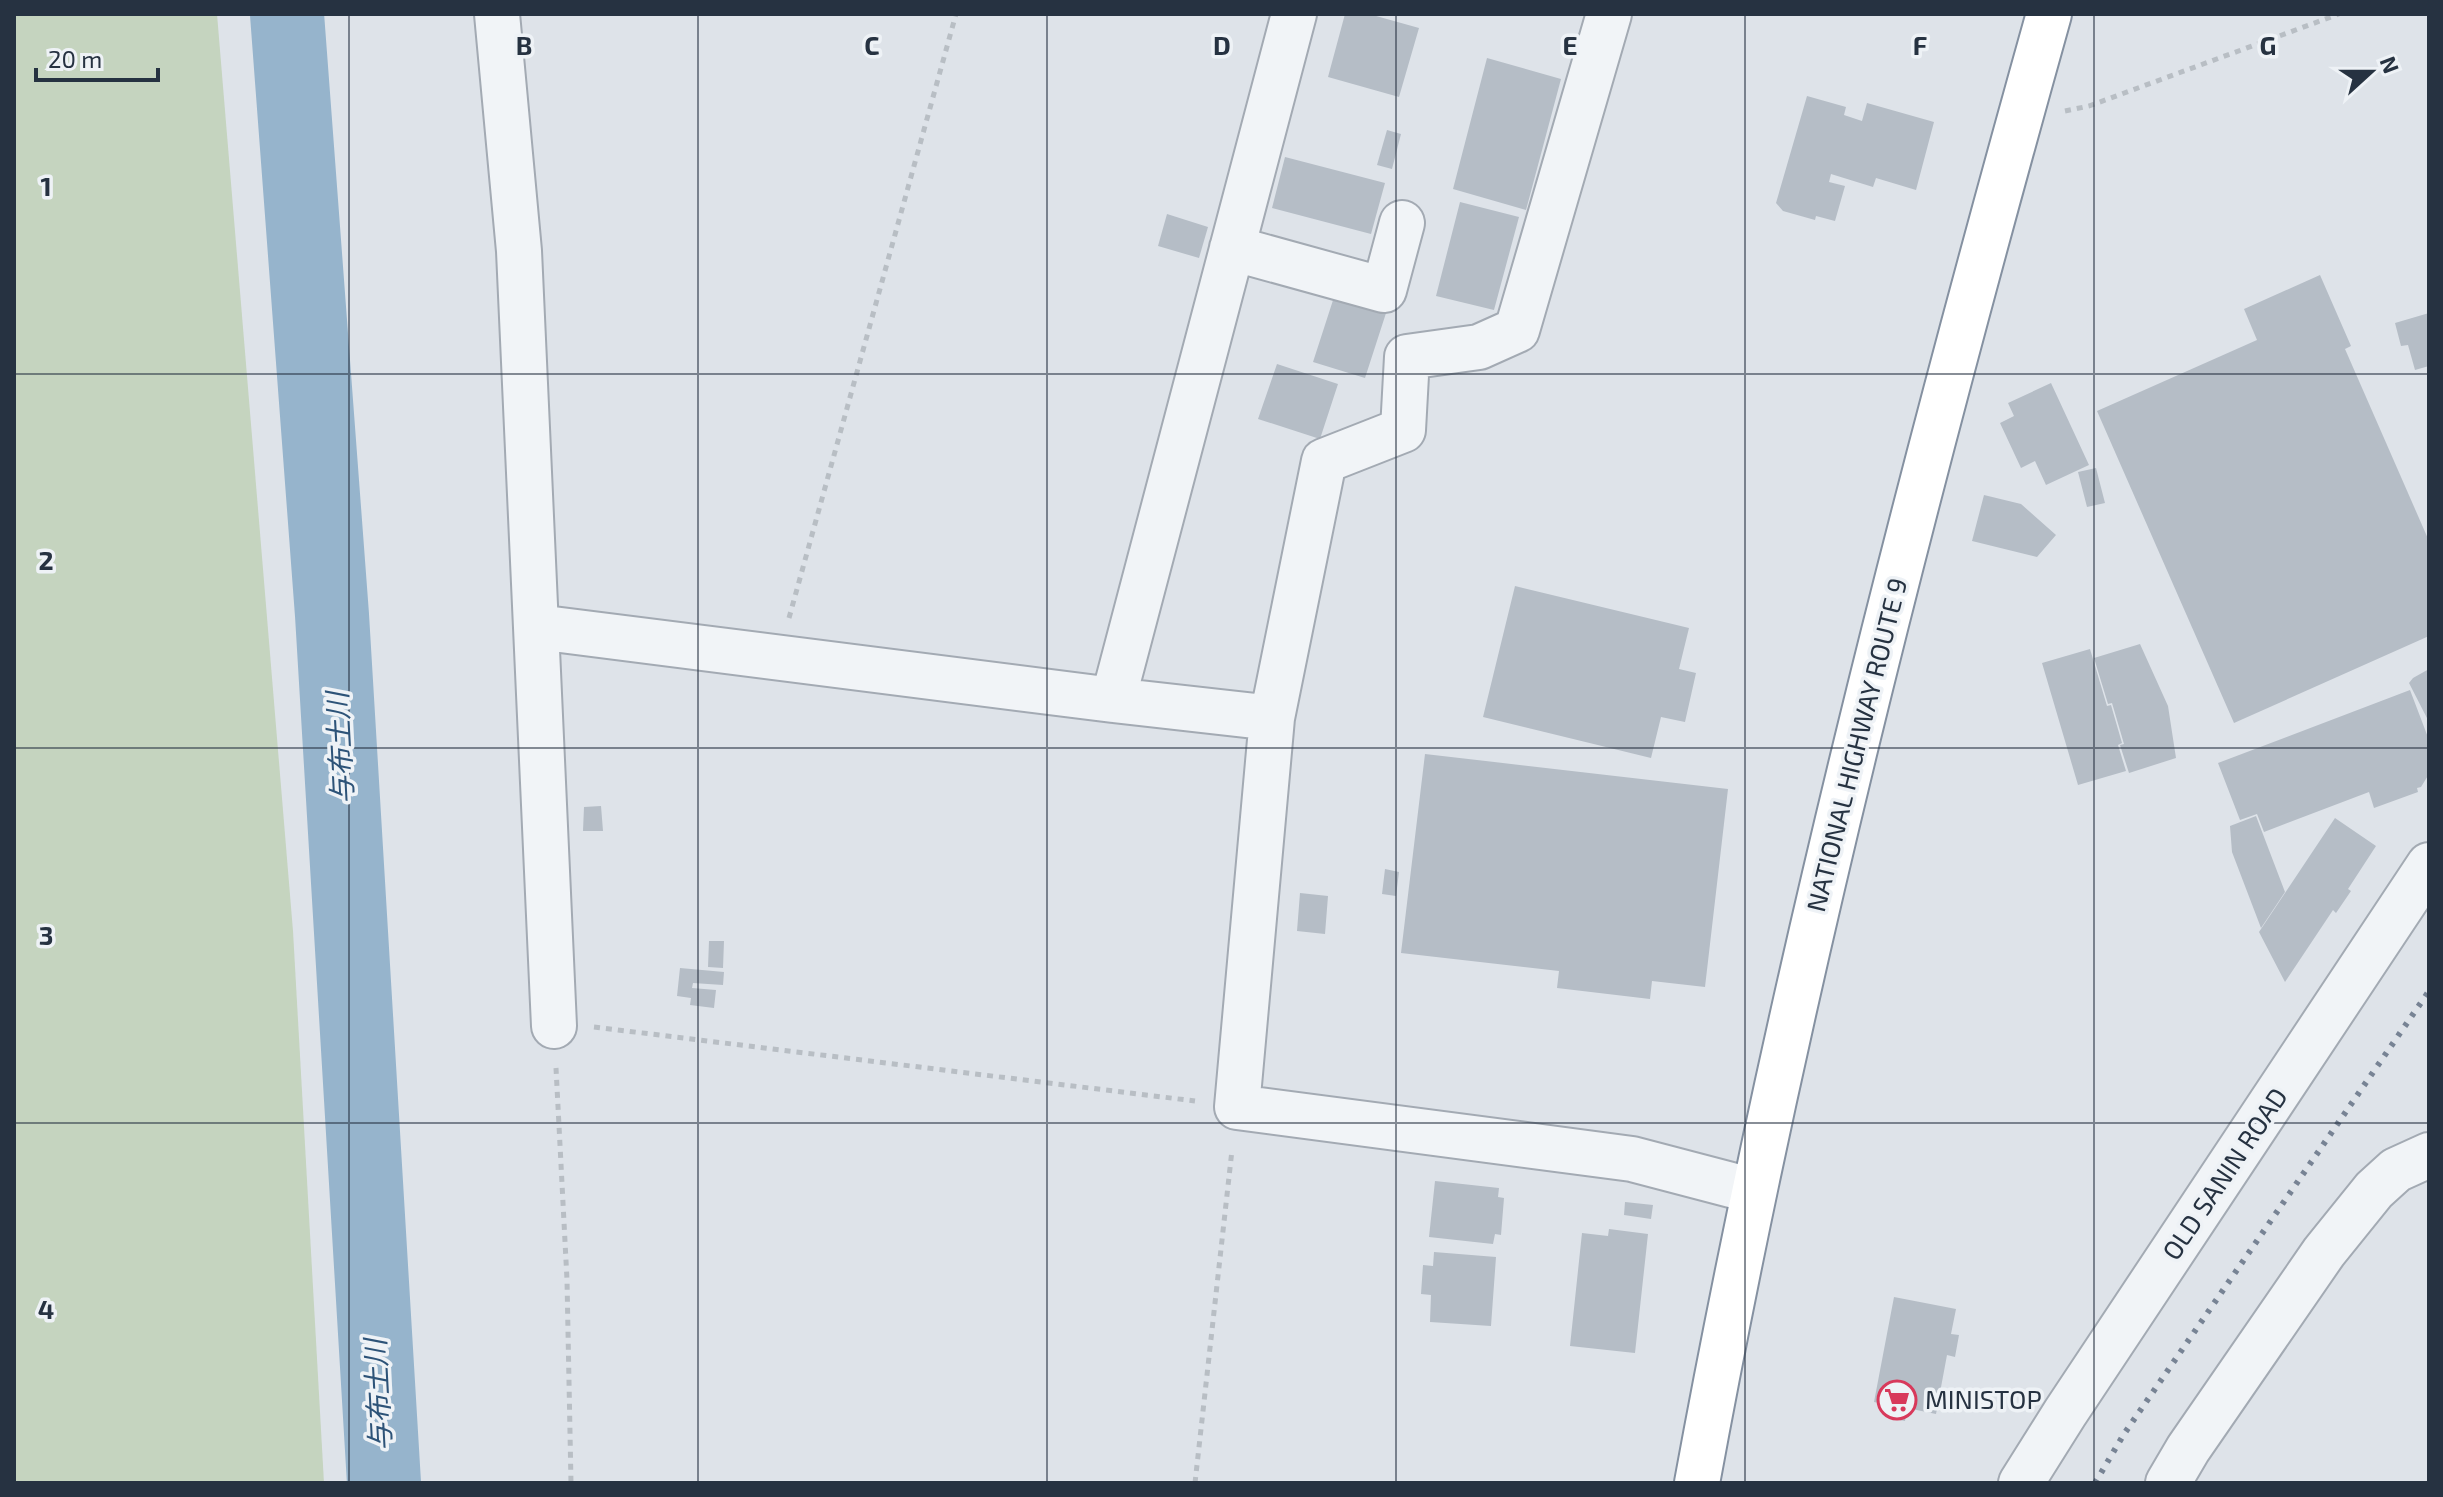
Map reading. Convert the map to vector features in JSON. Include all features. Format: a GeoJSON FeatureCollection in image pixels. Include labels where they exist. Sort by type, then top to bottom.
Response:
{"type":"FeatureCollection","features":[{"type":"Feature","properties":{"kind":"highway","name":"NATIONAL HIGHWAY ROUTE 9"},"geometry":{"type":"LineString","coordinates":[[1697,1483],[1754,1191],[1818,901],[1961,328],[2049,14]]}},
{"type":"Feature","properties":{"kind":"street"},"geometry":{"type":"LineString","coordinates":[[497,14],[519,251],[554,1026]]}},
{"type":"Feature","properties":{"kind":"street"},"geometry":{"type":"LineString","coordinates":[[1113,700],[1294,14]]}},
{"type":"Feature","properties":{"kind":"street"},"geometry":{"type":"LineString","coordinates":[[1609,14],[1517,330],[1479,347],[1407,357],[1403,430],[1324,461],[1272,718],[1237,1107],[1632,1159],[1754,1191]]}},
{"type":"Feature","properties":{"kind":"street"},"geometry":{"type":"LineString","coordinates":[[1232,248],[1384,290],[1402,223]]}},
{"type":"Feature","properties":{"kind":"street"},"geometry":{"type":"LineString","coordinates":[[537,627],[1272,718]]}},
{"type":"Feature","properties":{"kind":"street","name":"OLD SANIN ROAD"},"geometry":{"type":"LineString","coordinates":[[2021,1483],[2429,865]]}},
{"type":"Feature","properties":{"kind":"street"},"geometry":{"type":"LineString","coordinates":[[2168,1483],[2188,1449],[2324,1252],[2374,1190],[2396,1170],[2429,1155]]}},
{"type":"Feature","properties":{"kind":"path"},"geometry":{"type":"LineString","coordinates":[[778,658],[956,14]]}},
{"type":"Feature","properties":{"kind":"path"},"geometry":{"type":"LineString","coordinates":[[2020,119],[2089,106],[2339,14]]}},
{"type":"Feature","properties":{"kind":"path"},"geometry":{"type":"LineString","coordinates":[[571,1483],[567,1280],[554,1026],[621,1030],[1237,1107],[1195,1483]]}},
{"type":"Feature","properties":{"kind":"green space"},"geometry":{"type":"Polygon","coordinates":[[[14,14],[217,14],[293,931],[324,1483],[14,1483],[14,14]]]}},
{"type":"Feature","properties":{"kind":"building"},"geometry":{"type":"Polygon","coordinates":[[[1345,14],[1369,14],[1419,28],[1399,97],[1328,77],[1345,14]]]}},
{"type":"Feature","properties":{"kind":"building"},"geometry":{"type":"Polygon","coordinates":[[[1487,58],[1561,79],[1526,210],[1453,189],[1487,58]]]}},
{"type":"Feature","properties":{"kind":"building"},"geometry":{"type":"Polygon","coordinates":[[[1807,96],[1846,107],[1844,115],[1862,121],[1867,103],[1934,122],[1916,190],[1876,178],[1873,187],[1831,174],[1829,182],[1845,186],[1835,221],[1816,216],[1815,220],[1783,211],[1776,203],[1807,96]]]}},
{"type":"Feature","properties":{"kind":"building"},"geometry":{"type":"Polygon","coordinates":[[[1387,130],[1401,134],[1392,169],[1377,165],[1387,130]]]}},
{"type":"Feature","properties":{"kind":"building"},"geometry":{"type":"Polygon","coordinates":[[[1285,157],[1385,183],[1371,234],[1272,208],[1285,157]]]}},
{"type":"Feature","properties":{"kind":"building"},"geometry":{"type":"Polygon","coordinates":[[[1460,202],[1519,217],[1494,310],[1436,296],[1460,202]]]}},
{"type":"Feature","properties":{"kind":"building"},"geometry":{"type":"Polygon","coordinates":[[[1167,214],[1208,227],[1199,258],[1158,246],[1167,214]]]}},
{"type":"Feature","properties":{"kind":"building"},"geometry":{"type":"Polygon","coordinates":[[[2320,275],[2351,346],[2345,349],[2429,541],[2429,636],[2234,723],[2097,411],[2257,340],[2244,309],[2320,275]]]}},
{"type":"Feature","properties":{"kind":"building"},"geometry":{"type":"Polygon","coordinates":[[[1335,294],[1387,310],[1365,378],[1313,362],[1335,294]]]}},
{"type":"Feature","properties":{"kind":"building"},"geometry":{"type":"Polygon","coordinates":[[[2429,313],[2429,366],[2415,370],[2408,345],[2401,346],[2395,323],[2429,313]]]}},
{"type":"Feature","properties":{"kind":"building"},"geometry":{"type":"Polygon","coordinates":[[[1277,364],[1338,384],[1320,439],[1258,419],[1277,364]]]}},
{"type":"Feature","properties":{"kind":"building"},"geometry":{"type":"Polygon","coordinates":[[[2051,383],[2089,465],[2046,485],[2035,461],[2021,468],[2000,423],[2014,416],[2008,403],[2051,383]]]}},
{"type":"Feature","properties":{"kind":"building"},"geometry":{"type":"Polygon","coordinates":[[[2096,468],[2105,503],[2087,507],[2078,472],[2096,468]]]}},
{"type":"Feature","properties":{"kind":"building"},"geometry":{"type":"Polygon","coordinates":[[[1984,495],[2021,504],[2056,535],[2037,557],[1972,541],[1984,495]]]}},
{"type":"Feature","properties":{"kind":"building"},"geometry":{"type":"Polygon","coordinates":[[[1515,586],[1689,628],[1679,669],[1696,673],[1685,722],[1661,717],[1651,758],[1483,717],[1515,586]]]}},
{"type":"Feature","properties":{"kind":"building"},"geometry":{"type":"Polygon","coordinates":[[[2140,644],[2168,706],[2176,758],[2129,773],[2112,703],[2108,704],[2094,658],[2140,644]]]}},
{"type":"Feature","properties":{"kind":"building"},"geometry":{"type":"Polygon","coordinates":[[[2090,649],[2107,706],[2111,705],[2126,771],[2078,785],[2042,663],[2090,649]]]}},
{"type":"Feature","properties":{"kind":"building"},"geometry":{"type":"Polygon","coordinates":[[[2429,669],[2429,722],[2409,683],[2429,669]]]}},
{"type":"Feature","properties":{"kind":"building"},"geometry":{"type":"Polygon","coordinates":[[[2410,690],[2429,740],[2429,774],[2417,788],[2418,792],[2374,808],[2369,792],[2264,832],[2257,814],[2240,820],[2218,763],[2410,690]]]}},
{"type":"Feature","properties":{"kind":"building"},"geometry":{"type":"Polygon","coordinates":[[[1425,754],[1728,789],[1705,987],[1652,981],[1650,999],[1557,988],[1559,971],[1401,953],[1425,754]]]}},
{"type":"Feature","properties":{"kind":"building"},"geometry":{"type":"Polygon","coordinates":[[[601,806],[603,831],[583,831],[584,807],[601,806]]]}},
{"type":"Feature","properties":{"kind":"building"},"geometry":{"type":"Polygon","coordinates":[[[2256,816],[2285,892],[2261,928],[2232,852],[2230,826],[2256,816]]]}},
{"type":"Feature","properties":{"kind":"building"},"geometry":{"type":"Polygon","coordinates":[[[2335,818],[2376,846],[2348,889],[2351,891],[2336,913],[2333,910],[2285,982],[2259,932],[2335,818]]]}},
{"type":"Feature","properties":{"kind":"building"},"geometry":{"type":"Polygon","coordinates":[[[1385,869],[1399,872],[1396,896],[1382,894],[1385,869]]]}},
{"type":"Feature","properties":{"kind":"building"},"geometry":{"type":"Polygon","coordinates":[[[1300,893],[1328,896],[1325,934],[1297,931],[1300,893]]]}},
{"type":"Feature","properties":{"kind":"building"},"geometry":{"type":"Polygon","coordinates":[[[709,941],[724,941],[723,968],[708,967],[709,941]]]}},
{"type":"Feature","properties":{"kind":"building"},"geometry":{"type":"Polygon","coordinates":[[[680,968],[724,972],[723,985],[693,983],[692,988],[716,990],[714,1008],[690,1005],[691,998],[677,996],[680,968]]]}},
{"type":"Feature","properties":{"kind":"building"},"geometry":{"type":"Polygon","coordinates":[[[1435,1181],[1499,1188],[1498,1197],[1504,1198],[1501,1235],[1495,1234],[1493,1244],[1429,1237],[1435,1181]]]}},
{"type":"Feature","properties":{"kind":"building"},"geometry":{"type":"Polygon","coordinates":[[[1625,1202],[1653,1205],[1651,1219],[1624,1215],[1625,1202]]]}},
{"type":"Feature","properties":{"kind":"building"},"geometry":{"type":"Polygon","coordinates":[[[1609,1229],[1648,1234],[1635,1353],[1570,1346],[1582,1233],[1608,1236],[1609,1229]]]}},
{"type":"Feature","properties":{"kind":"building"},"geometry":{"type":"Polygon","coordinates":[[[1434,1252],[1496,1257],[1491,1326],[1430,1322],[1431,1295],[1421,1294],[1423,1265],[1433,1266],[1434,1252]]]}},
{"type":"Feature","properties":{"kind":"building"},"geometry":{"type":"Polygon","coordinates":[[[1894,1297],[1956,1309],[1951,1334],[1959,1335],[1955,1357],[1947,1355],[1936,1414],[1907,1408],[1905,1421],[1890,1418],[1892,1406],[1874,1402],[1894,1297]]]}},
{"type":"Feature","properties":{"kind":"waterway","name":"与布土川"},"geometry":{"type":"LineString","coordinates":[[287,14],[332,615],[384,1483]]}},
{"type":"Feature","properties":{"kind":"railway"},"geometry":{"type":"LineString","coordinates":[[2095,1483],[2124,1434],[2429,991]]}},
{"type":"Feature","properties":{"kind":"place","name":"MINISTOP"},"geometry":{"type":"Point","coordinates":[1897,1400]}}]}
